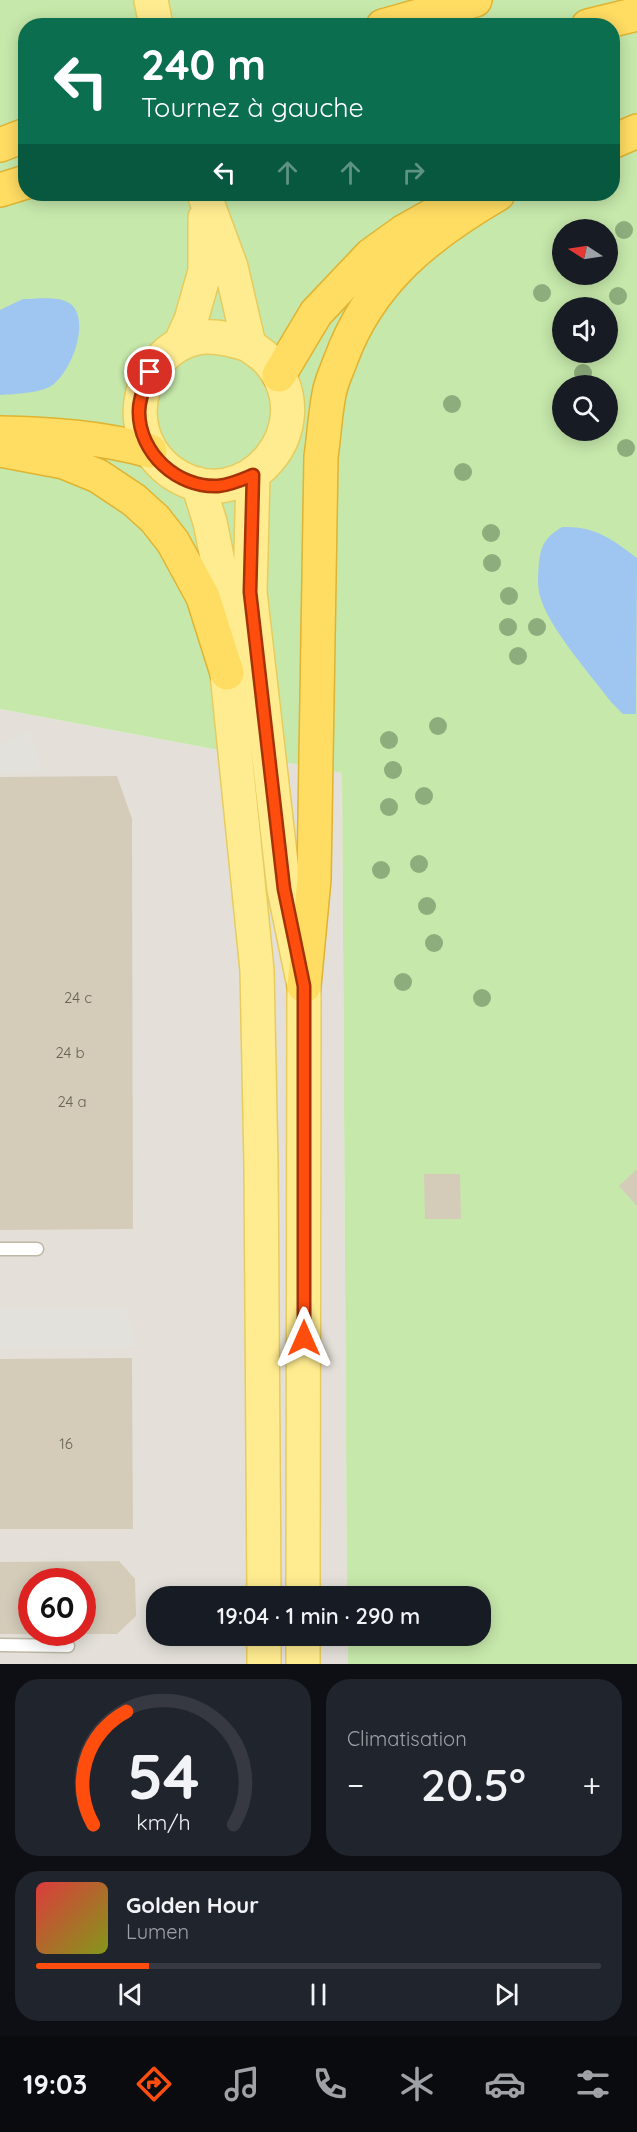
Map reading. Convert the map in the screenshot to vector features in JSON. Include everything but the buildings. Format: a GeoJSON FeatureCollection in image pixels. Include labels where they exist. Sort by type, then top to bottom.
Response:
{"type":"FeatureCollection","features":[{"type":"Feature","properties":{"kind":"highway"},"geometry":{"type":"LineString","coordinates":[[411,18],[475,0]]}},
{"type":"Feature","properties":{"kind":"highway"},"geometry":{"type":"LineString","coordinates":[[620,18],[637,14]]}},
{"type":"Feature","properties":{"kind":"highway"},"geometry":{"type":"LineString","coordinates":[[620,138],[637,131]]}},
{"type":"Feature","properties":{"kind":"highway"},"geometry":{"type":"LineString","coordinates":[[0,145],[18,138]]}},
{"type":"Feature","properties":{"kind":"highway"},"geometry":{"type":"LineString","coordinates":[[0,190],[18,184]]}},
{"type":"Feature","properties":{"kind":"highway"},"geometry":{"type":"LineString","coordinates":[[279,375],[316,313],[371,255],[403,232],[463,201]]}},
{"type":"Feature","properties":{"kind":"highway"},"geometry":{"type":"LineString","coordinates":[[304,986],[314,879],[321,458],[329,392],[346,343],[366,305],[416,250],[459,217],[486,201]]}},
{"type":"Feature","properties":{"kind":"highway"},"geometry":{"type":"LineString","coordinates":[[0,433],[66,435],[126,444],[150,451]]}},
{"type":"Feature","properties":{"kind":"highway"},"geometry":{"type":"LineString","coordinates":[[0,450],[64,462],[98,476],[134,500],[155,519],[173,542],[203,597],[227,674]]}},
{"type":"Feature","properties":{"kind":"main road"},"geometry":{"type":"LineString","coordinates":[[180,344],[191,320],[205,271],[204,201]]}},
{"type":"Feature","properties":{"kind":"main road"},"geometry":{"type":"LineString","coordinates":[[207,201],[231,267],[249,345]]}},
{"type":"Feature","properties":{"kind":"main road"},"geometry":{"type":"LineString","coordinates":[[203,337],[226,338],[249,345],[266,358],[279,375],[286,396],[288,419],[282,441],[270,460],[253,475],[236,483],[217,486],[198,484],[180,478],[163,466],[150,451],[142,432],[139,411],[142,391],[150,372],[163,356],[180,344],[203,337]]}},
{"type":"Feature","properties":{"kind":"main road"},"geometry":{"type":"LineString","coordinates":[[253,475],[250,592],[284,889],[304,986],[303,1586]]}},
{"type":"Feature","properties":{"kind":"main road"},"geometry":{"type":"LineString","coordinates":[[198,484],[210,522],[220,572],[227,674],[256,970],[262,1187],[264,1586]]}},
{"type":"Feature","properties":{"kind":"main road"},"geometry":{"type":"LineString","coordinates":[[264,1646],[264,1664]]}},
{"type":"Feature","properties":{"kind":"main road"},"geometry":{"type":"LineString","coordinates":[[303,1646],[303,1664]]}},
{"type":"Feature","properties":{"kind":"lane"},"geometry":{"type":"LineString","coordinates":[[0,1249],[37,1249]]}},
{"type":"Feature","properties":{"kind":"lane"},"geometry":{"type":"LineString","coordinates":[[0,1645],[18,1645]]}},
{"type":"Feature","properties":{"kind":"shaded area"},"geometry":{"type":"Polygon","coordinates":[[[0,709],[342,773],[347,1586],[146,1586],[146,1646],[348,1646],[348,1664],[0,1664],[0,709]]]}},
{"type":"Feature","properties":{"kind":"shaded area"},"geometry":{"type":"Polygon","coordinates":[[[29,730],[42,770],[0,773],[0,746],[29,730]]]}},
{"type":"Feature","properties":{"kind":"shaded area"},"geometry":{"type":"Polygon","coordinates":[[[0,1308],[126,1308],[135,1347],[0,1348],[0,1308]]]}},
{"type":"Feature","properties":{"kind":"green space"},"geometry":{"type":"Polygon","coordinates":[[[0,0],[637,0],[637,1664],[348,1664],[348,1646],[491,1646],[491,1586],[347,1586],[342,773],[0,709],[0,0]]]}},
{"type":"Feature","properties":{"kind":"water"},"geometry":{"type":"Polygon","coordinates":[[[23,299],[55,299],[72,305],[77,313],[79,335],[67,368],[54,384],[43,389],[0,395],[0,310],[23,299]]]}},
{"type":"Feature","properties":{"kind":"water"},"geometry":{"type":"Polygon","coordinates":[[[562,527],[594,531],[637,558],[636,714],[623,714],[611,702],[561,636],[540,596],[538,575],[543,546],[552,534],[562,527]]]}},
{"type":"Feature","properties":{"kind":"route"},"geometry":{"type":"LineString","coordinates":[[150,372],[142,391],[139,411],[142,432],[150,451],[163,466],[180,478],[198,484],[217,486],[236,483],[253,475],[250,592],[284,889],[304,986],[304,1338]]}}]}
